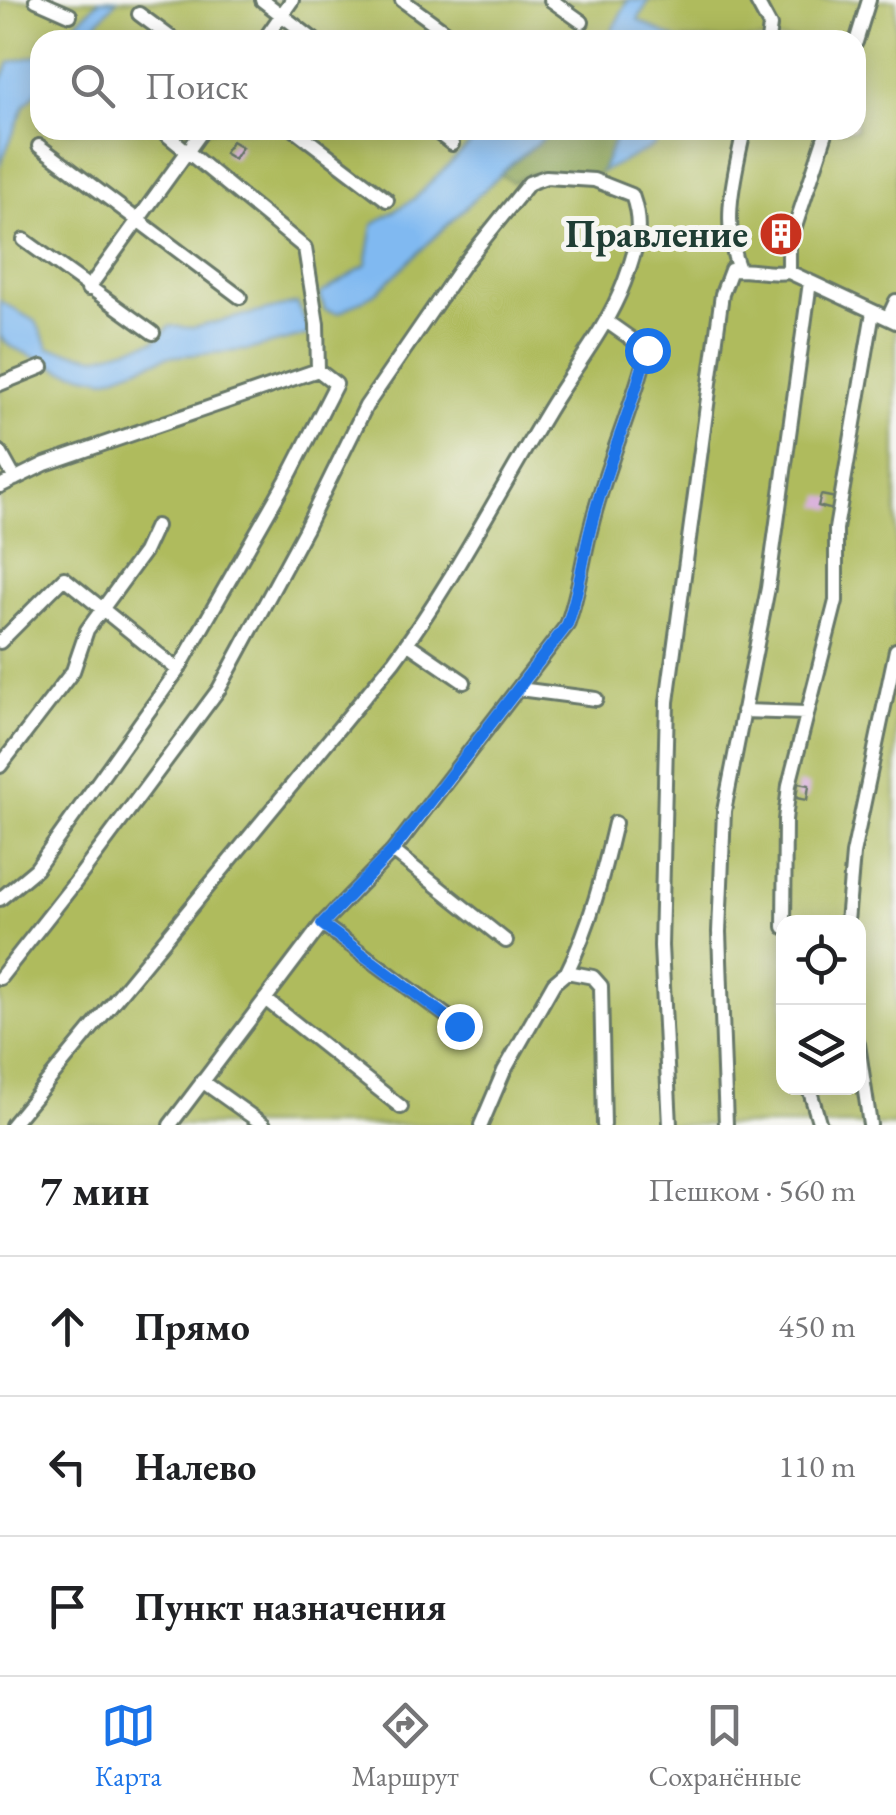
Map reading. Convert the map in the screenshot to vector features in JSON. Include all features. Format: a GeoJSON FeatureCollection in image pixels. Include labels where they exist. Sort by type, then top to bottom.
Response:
{"type":"FeatureCollection","features":[{"type":"Feature","properties":{"kind":"street"},"geometry":{"type":"LineString","coordinates":[[36,0],[70,16]]}},
{"type":"Feature","properties":{"kind":"street"},"geometry":{"type":"LineString","coordinates":[[262,0],[300,30]]}},
{"type":"Feature","properties":{"kind":"street"},"geometry":{"type":"LineString","coordinates":[[271,30],[292,0]]}},
{"type":"Feature","properties":{"kind":"street"},"geometry":{"type":"LineString","coordinates":[[402,0],[443,30]]}},
{"type":"Feature","properties":{"kind":"street"},"geometry":{"type":"LineString","coordinates":[[551,0],[582,22]]}},
{"type":"Feature","properties":{"kind":"street"},"geometry":{"type":"LineString","coordinates":[[860,30],[869,0]]}},
{"type":"Feature","properties":{"kind":"street"},"geometry":{"type":"LineString","coordinates":[[757,2],[769,30]]}},
{"type":"Feature","properties":{"kind":"street"},"geometry":{"type":"LineString","coordinates":[[138,14],[160,30]]}},
{"type":"Feature","properties":{"kind":"street"},"geometry":{"type":"LineString","coordinates":[[174,140],[305,248],[317,324],[318,370]]}},
{"type":"Feature","properties":{"kind":"street"},"geometry":{"type":"LineString","coordinates":[[88,289],[196,140]]}},
{"type":"Feature","properties":{"kind":"street"},"geometry":{"type":"LineString","coordinates":[[308,140],[387,200]]}},
{"type":"Feature","properties":{"kind":"street"},"geometry":{"type":"LineString","coordinates":[[447,140],[452,144]]}},
{"type":"Feature","properties":{"kind":"street"},"geometry":{"type":"LineString","coordinates":[[739,270],[730,246],[729,228],[730,193],[742,140]]}},
{"type":"Feature","properties":{"kind":"street"},"geometry":{"type":"LineString","coordinates":[[789,272],[789,245],[824,140]]}},
{"type":"Feature","properties":{"kind":"street"},"geometry":{"type":"LineString","coordinates":[[39,146],[240,298]]}},
{"type":"Feature","properties":{"kind":"street"},"geometry":{"type":"LineString","coordinates":[[0,978],[218,688],[305,530],[366,406],[463,265],[529,183],[546,177],[594,180],[632,195],[641,220],[623,286],[606,321],[572,369],[435,606],[12,1125]]}},
{"type":"Feature","properties":{"kind":"street"},"geometry":{"type":"LineString","coordinates":[[24,240],[152,333]]}},
{"type":"Feature","properties":{"kind":"street"},"geometry":{"type":"LineString","coordinates":[[670,1125],[661,946],[667,702],[722,294],[732,270],[752,269],[772,275],[789,272],[892,320],[896,301]]}},
{"type":"Feature","properties":{"kind":"street"},"geometry":{"type":"LineString","coordinates":[[726,1125],[719,932],[724,811],[768,588],[810,282]]}},
{"type":"Feature","properties":{"kind":"street"},"geometry":{"type":"LineString","coordinates":[[784,915],[784,820],[806,713],[836,601],[836,529],[873,312]]}},
{"type":"Feature","properties":{"kind":"street"},"geometry":{"type":"LineString","coordinates":[[170,1125],[322,924],[393,850],[567,625],[579,593],[590,528],[635,400],[647,350],[606,321]]}},
{"type":"Feature","properties":{"kind":"street"},"geometry":{"type":"LineString","coordinates":[[0,384],[42,367]]}},
{"type":"Feature","properties":{"kind":"street"},"geometry":{"type":"LineString","coordinates":[[0,899],[36,869],[178,670],[291,472],[336,384],[318,370]]}},
{"type":"Feature","properties":{"kind":"street"},"geometry":{"type":"LineString","coordinates":[[0,486],[45,464],[318,370]]}},
{"type":"Feature","properties":{"kind":"street"},"geometry":{"type":"LineString","coordinates":[[0,452],[15,479]]}},
{"type":"Feature","properties":{"kind":"street"},"geometry":{"type":"LineString","coordinates":[[0,766],[73,671],[87,630],[144,552],[156,526]]}},
{"type":"Feature","properties":{"kind":"street"},"geometry":{"type":"LineString","coordinates":[[0,642],[64,578],[178,670]]}},
{"type":"Feature","properties":{"kind":"street"},"geometry":{"type":"LineString","coordinates":[[408,643],[464,682]]}},
{"type":"Feature","properties":{"kind":"street"},"geometry":{"type":"LineString","coordinates":[[848,915],[853,854],[896,650]]}},
{"type":"Feature","properties":{"kind":"street"},"geometry":{"type":"LineString","coordinates":[[520,689],[596,699]]}},
{"type":"Feature","properties":{"kind":"street"},"geometry":{"type":"LineString","coordinates":[[742,711],[806,713]]}},
{"type":"Feature","properties":{"kind":"street"},"geometry":{"type":"LineString","coordinates":[[481,1125],[504,1071],[580,946],[602,882],[615,823]]}},
{"type":"Feature","properties":{"kind":"street"},"geometry":{"type":"LineString","coordinates":[[393,850],[506,941]]}},
{"type":"Feature","properties":{"kind":"street"},"geometry":{"type":"LineString","coordinates":[[322,924],[459,1026]]}},
{"type":"Feature","properties":{"kind":"street"},"geometry":{"type":"LineString","coordinates":[[566,972],[594,977],[601,986],[604,1125]]}},
{"type":"Feature","properties":{"kind":"street"},"geometry":{"type":"LineString","coordinates":[[265,999],[401,1106]]}},
{"type":"Feature","properties":{"kind":"street"},"geometry":{"type":"LineString","coordinates":[[202,1080],[264,1125]]}},
{"type":"Feature","properties":{"kind":"street"},"geometry":{"type":"LineString","coordinates":[[811,1095],[820,1125]]}},
{"type":"Feature","properties":{"kind":"street"},"geometry":{"type":"LineString","coordinates":[[866,1095],[870,1125]]}},
{"type":"Feature","properties":{"kind":"green space"},"geometry":{"type":"Polygon","coordinates":[[[0,0],[896,0],[896,1125],[0,1125],[0,0]]]}},
{"type":"Feature","properties":{"kind":"green space"},"geometry":{"type":"Polygon","coordinates":[[[542,140],[614,140],[601,172],[596,175],[534,173],[513,182],[500,174],[542,140]]]}},
{"type":"Feature","properties":{"kind":"water"},"geometry":{"type":"Polygon","coordinates":[[[100,0],[117,0],[91,30],[69,30],[100,0]]]}},
{"type":"Feature","properties":{"kind":"water"},"geometry":{"type":"Polygon","coordinates":[[[628,0],[649,0],[638,20],[658,30],[612,30],[628,0]]]}},
{"type":"Feature","properties":{"kind":"water"},"geometry":{"type":"Polygon","coordinates":[[[30,57],[30,99],[0,165],[0,84],[10,62],[30,57]]]}},
{"type":"Feature","properties":{"kind":"water"},"geometry":{"type":"Polygon","coordinates":[[[474,140],[541,140],[377,292],[339,313],[325,310],[320,294],[366,265],[373,224],[414,199],[474,140]]]}},
{"type":"Feature","properties":{"kind":"water"},"geometry":{"type":"Polygon","coordinates":[[[614,140],[657,140],[654,146],[601,172],[614,140]]]}},
{"type":"Feature","properties":{"kind":"water"},"geometry":{"type":"Polygon","coordinates":[[[0,301],[36,322],[49,348],[96,357],[155,341],[170,326],[192,328],[297,303],[311,334],[247,350],[166,357],[106,379],[62,370],[10,346],[0,336],[0,301]]]}},
{"type":"Feature","properties":{"kind":"building"},"geometry":{"type":"Polygon","coordinates":[[[232,141],[242,147],[234,159],[224,153],[232,141]]]}},
{"type":"Feature","properties":{"kind":"building"},"geometry":{"type":"Polygon","coordinates":[[[821,495],[836,498],[833,510],[818,506],[821,495]]]}},
{"type":"Feature","properties":{"kind":"building"},"geometry":{"type":"Polygon","coordinates":[[[798,783],[809,785],[807,800],[796,798],[798,783]]]}},
{"type":"Feature","properties":{"kind":"place","name":"Правление"},"geometry":{"type":"Point","coordinates":[781,234]}},
{"type":"Feature","properties":{"kind":"route"},"geometry":{"type":"LineString","coordinates":[[459,1026],[322,924],[393,850],[567,625],[579,593],[590,528],[635,400],[647,350]]}}]}
